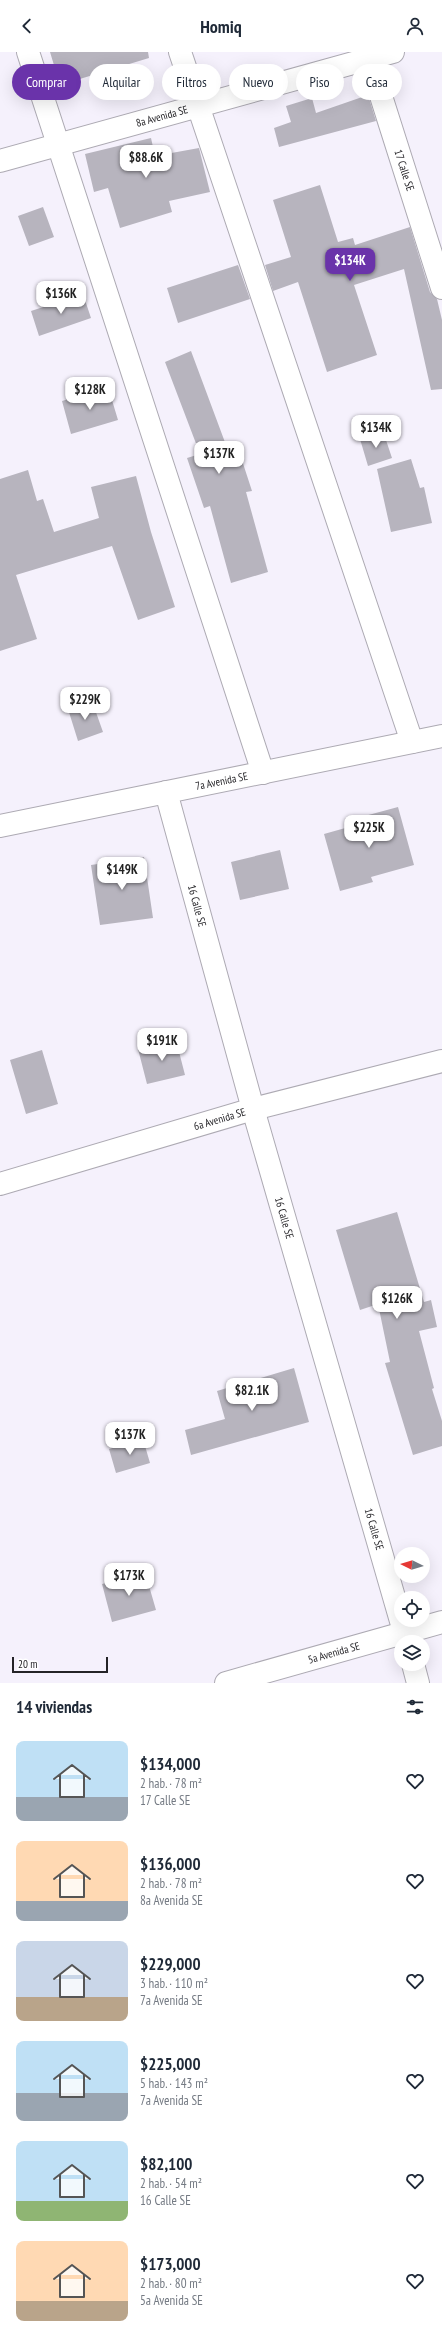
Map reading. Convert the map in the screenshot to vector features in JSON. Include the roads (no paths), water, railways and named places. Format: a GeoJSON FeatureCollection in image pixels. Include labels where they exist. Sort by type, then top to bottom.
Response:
{"type":"FeatureCollection","features":[{"type":"Feature","properties":{"kind":"street"},"geometry":{"type":"LineString","coordinates":[[28,52],[263,773]]}},
{"type":"Feature","properties":{"kind":"street"},"geometry":{"type":"LineString","coordinates":[[180,52],[412,742]]}},
{"type":"Feature","properties":{"kind":"street","name":"8a Avenida SE"},"geometry":{"type":"LineString","coordinates":[[0,161],[197,106],[368,55],[393,52]]}},
{"type":"Feature","properties":{"kind":"street","name":"17 Calle SE"},"geometry":{"type":"LineString","coordinates":[[368,55],[442,288]]}},
{"type":"Feature","properties":{"kind":"street","name":"7a Avenida SE"},"geometry":{"type":"LineString","coordinates":[[0,826],[442,736]]}},
{"type":"Feature","properties":{"kind":"street","name":"16 Calle SE"},"geometry":{"type":"LineString","coordinates":[[166,792],[253,1109],[404,1635]]}},
{"type":"Feature","properties":{"kind":"street","name":"6a Avenida SE"},"geometry":{"type":"LineString","coordinates":[[0,1184],[253,1109],[442,1061]]}},
{"type":"Feature","properties":{"kind":"street","name":"5a Avenida SE"},"geometry":{"type":"LineString","coordinates":[[410,1635],[442,1622]]}},
{"type":"Feature","properties":{"kind":"street","name":"5a Avenida SE"},"geometry":{"type":"LineString","coordinates":[[226,1683],[394,1640]]}},
{"type":"Feature","properties":{"kind":"street"},"geometry":{"type":"LineString","coordinates":[[415,1671],[418,1683]]}}]}
